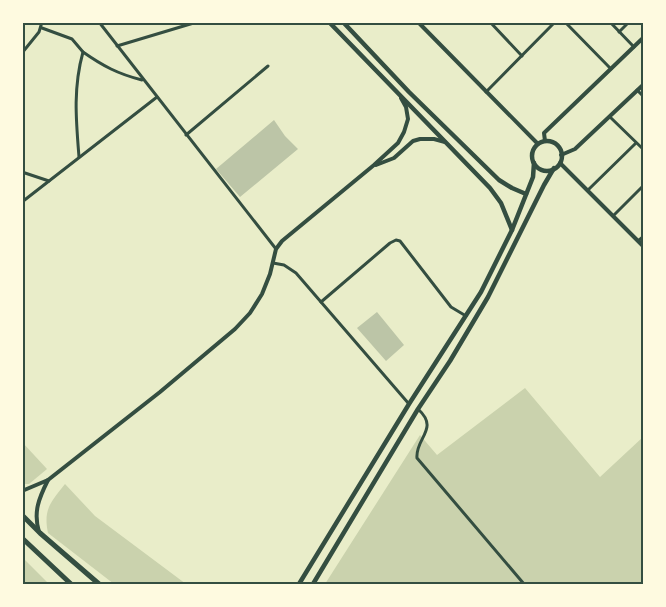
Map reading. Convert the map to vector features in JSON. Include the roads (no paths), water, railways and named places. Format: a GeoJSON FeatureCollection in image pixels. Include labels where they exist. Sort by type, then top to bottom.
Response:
{"type":"FeatureCollection","features":[{"type":"Feature","properties":{"kind":"highway"},"geometry":{"type":"LineString","coordinates":[[22,516],[99,584]]}},
{"type":"Feature","properties":{"kind":"highway"},"geometry":{"type":"LineString","coordinates":[[22,538],[71,584]]}},
{"type":"Feature","properties":{"kind":"main road"},"geometry":{"type":"LineString","coordinates":[[329,22],[490,188],[501,203],[512,230]]}},
{"type":"Feature","properties":{"kind":"main road"},"geometry":{"type":"LineString","coordinates":[[343,22],[409,92],[486,168],[505,184],[526,194]]}},
{"type":"Feature","properties":{"kind":"main road"},"geometry":{"type":"LineString","coordinates":[[348,42],[356,35]]}},
{"type":"Feature","properties":{"kind":"main road"},"geometry":{"type":"LineString","coordinates":[[299,584],[409,404],[481,292],[512,230],[533,177],[533,151],[538,144],[545,141],[556,144],[561,155],[560,163],[554,168],[544,185],[488,297],[313,584]]}},
{"type":"Feature","properties":{"kind":"main road"},"geometry":{"type":"LineString","coordinates":[[534,163],[543,170],[554,168]]}},
{"type":"Feature","properties":{"kind":"main road"},"geometry":{"type":"LineString","coordinates":[[478,176],[486,168]]}},
{"type":"Feature","properties":{"kind":"main road"},"geometry":{"type":"LineString","coordinates":[[409,404],[418,409]]}},
{"type":"Feature","properties":{"kind":"main road"},"geometry":{"type":"LineString","coordinates":[[22,546],[33,547]]}},
{"type":"Feature","properties":{"kind":"street"},"geometry":{"type":"LineString","coordinates":[[22,53],[42,28],[42,22]]}},
{"type":"Feature","properties":{"kind":"street"},"geometry":{"type":"LineString","coordinates":[[99,22],[276,249]]}},
{"type":"Feature","properties":{"kind":"street"},"geometry":{"type":"LineString","coordinates":[[117,46],[197,22]]}},
{"type":"Feature","properties":{"kind":"street"},"geometry":{"type":"LineString","coordinates":[[490,22],[522,56]]}},
{"type":"Feature","properties":{"kind":"street"},"geometry":{"type":"LineString","coordinates":[[486,92],[555,22]]}},
{"type":"Feature","properties":{"kind":"street"},"geometry":{"type":"LineString","coordinates":[[565,22],[611,69]]}},
{"type":"Feature","properties":{"kind":"street"},"geometry":{"type":"LineString","coordinates":[[610,22],[634,47]]}},
{"type":"Feature","properties":{"kind":"street"},"geometry":{"type":"LineString","coordinates":[[619,32],[629,22]]}},
{"type":"Feature","properties":{"kind":"street"},"geometry":{"type":"LineString","coordinates":[[421,24],[538,144]]}},
{"type":"Feature","properties":{"kind":"street"},"geometry":{"type":"LineString","coordinates":[[42,28],[72,39],[83,52],[102,65],[120,74],[144,80]]}},
{"type":"Feature","properties":{"kind":"street"},"geometry":{"type":"LineString","coordinates":[[545,141],[544,134],[644,37]]}},
{"type":"Feature","properties":{"kind":"street"},"geometry":{"type":"LineString","coordinates":[[79,158],[75,110],[79,66],[83,52]]}},
{"type":"Feature","properties":{"kind":"street"},"geometry":{"type":"LineString","coordinates":[[186,135],[268,66]]}},
{"type":"Feature","properties":{"kind":"street"},"geometry":{"type":"LineString","coordinates":[[561,155],[575,149],[644,84]]}},
{"type":"Feature","properties":{"kind":"street"},"geometry":{"type":"LineString","coordinates":[[637,90],[644,97]]}},
{"type":"Feature","properties":{"kind":"street"},"geometry":{"type":"LineString","coordinates":[[22,491],[48,480],[160,392],[236,329],[250,313],[262,294],[273,264],[276,249],[287,237],[374,166],[398,143],[407,123],[407,114],[400,96]]}},
{"type":"Feature","properties":{"kind":"street"},"geometry":{"type":"LineString","coordinates":[[22,202],[157,97]]}},
{"type":"Feature","properties":{"kind":"street"},"geometry":{"type":"LineString","coordinates":[[610,117],[644,150]]}},
{"type":"Feature","properties":{"kind":"street"},"geometry":{"type":"LineString","coordinates":[[374,166],[394,158],[413,142],[426,138],[445,142]]}},
{"type":"Feature","properties":{"kind":"street"},"geometry":{"type":"LineString","coordinates":[[588,190],[636,143]]}},
{"type":"Feature","properties":{"kind":"street"},"geometry":{"type":"LineString","coordinates":[[560,163],[644,247]]}},
{"type":"Feature","properties":{"kind":"street"},"geometry":{"type":"LineString","coordinates":[[22,172],[49,181]]}},
{"type":"Feature","properties":{"kind":"street"},"geometry":{"type":"LineString","coordinates":[[613,216],[644,185]]}},
{"type":"Feature","properties":{"kind":"street"},"geometry":{"type":"LineString","coordinates":[[638,242],[644,236]]}},
{"type":"Feature","properties":{"kind":"street"},"geometry":{"type":"LineString","coordinates":[[321,302],[390,243],[396,240],[400,241],[451,307],[466,316]]}},
{"type":"Feature","properties":{"kind":"street"},"geometry":{"type":"LineString","coordinates":[[273,264],[291,268],[409,404]]}},
{"type":"Feature","properties":{"kind":"street"},"geometry":{"type":"LineString","coordinates":[[418,409],[424,415],[427,423],[425,438],[419,444],[416,452],[417,458],[524,584]]}},
{"type":"Feature","properties":{"kind":"street"},"geometry":{"type":"LineString","coordinates":[[40,533],[36,522],[37,506],[48,480]]}}]}
